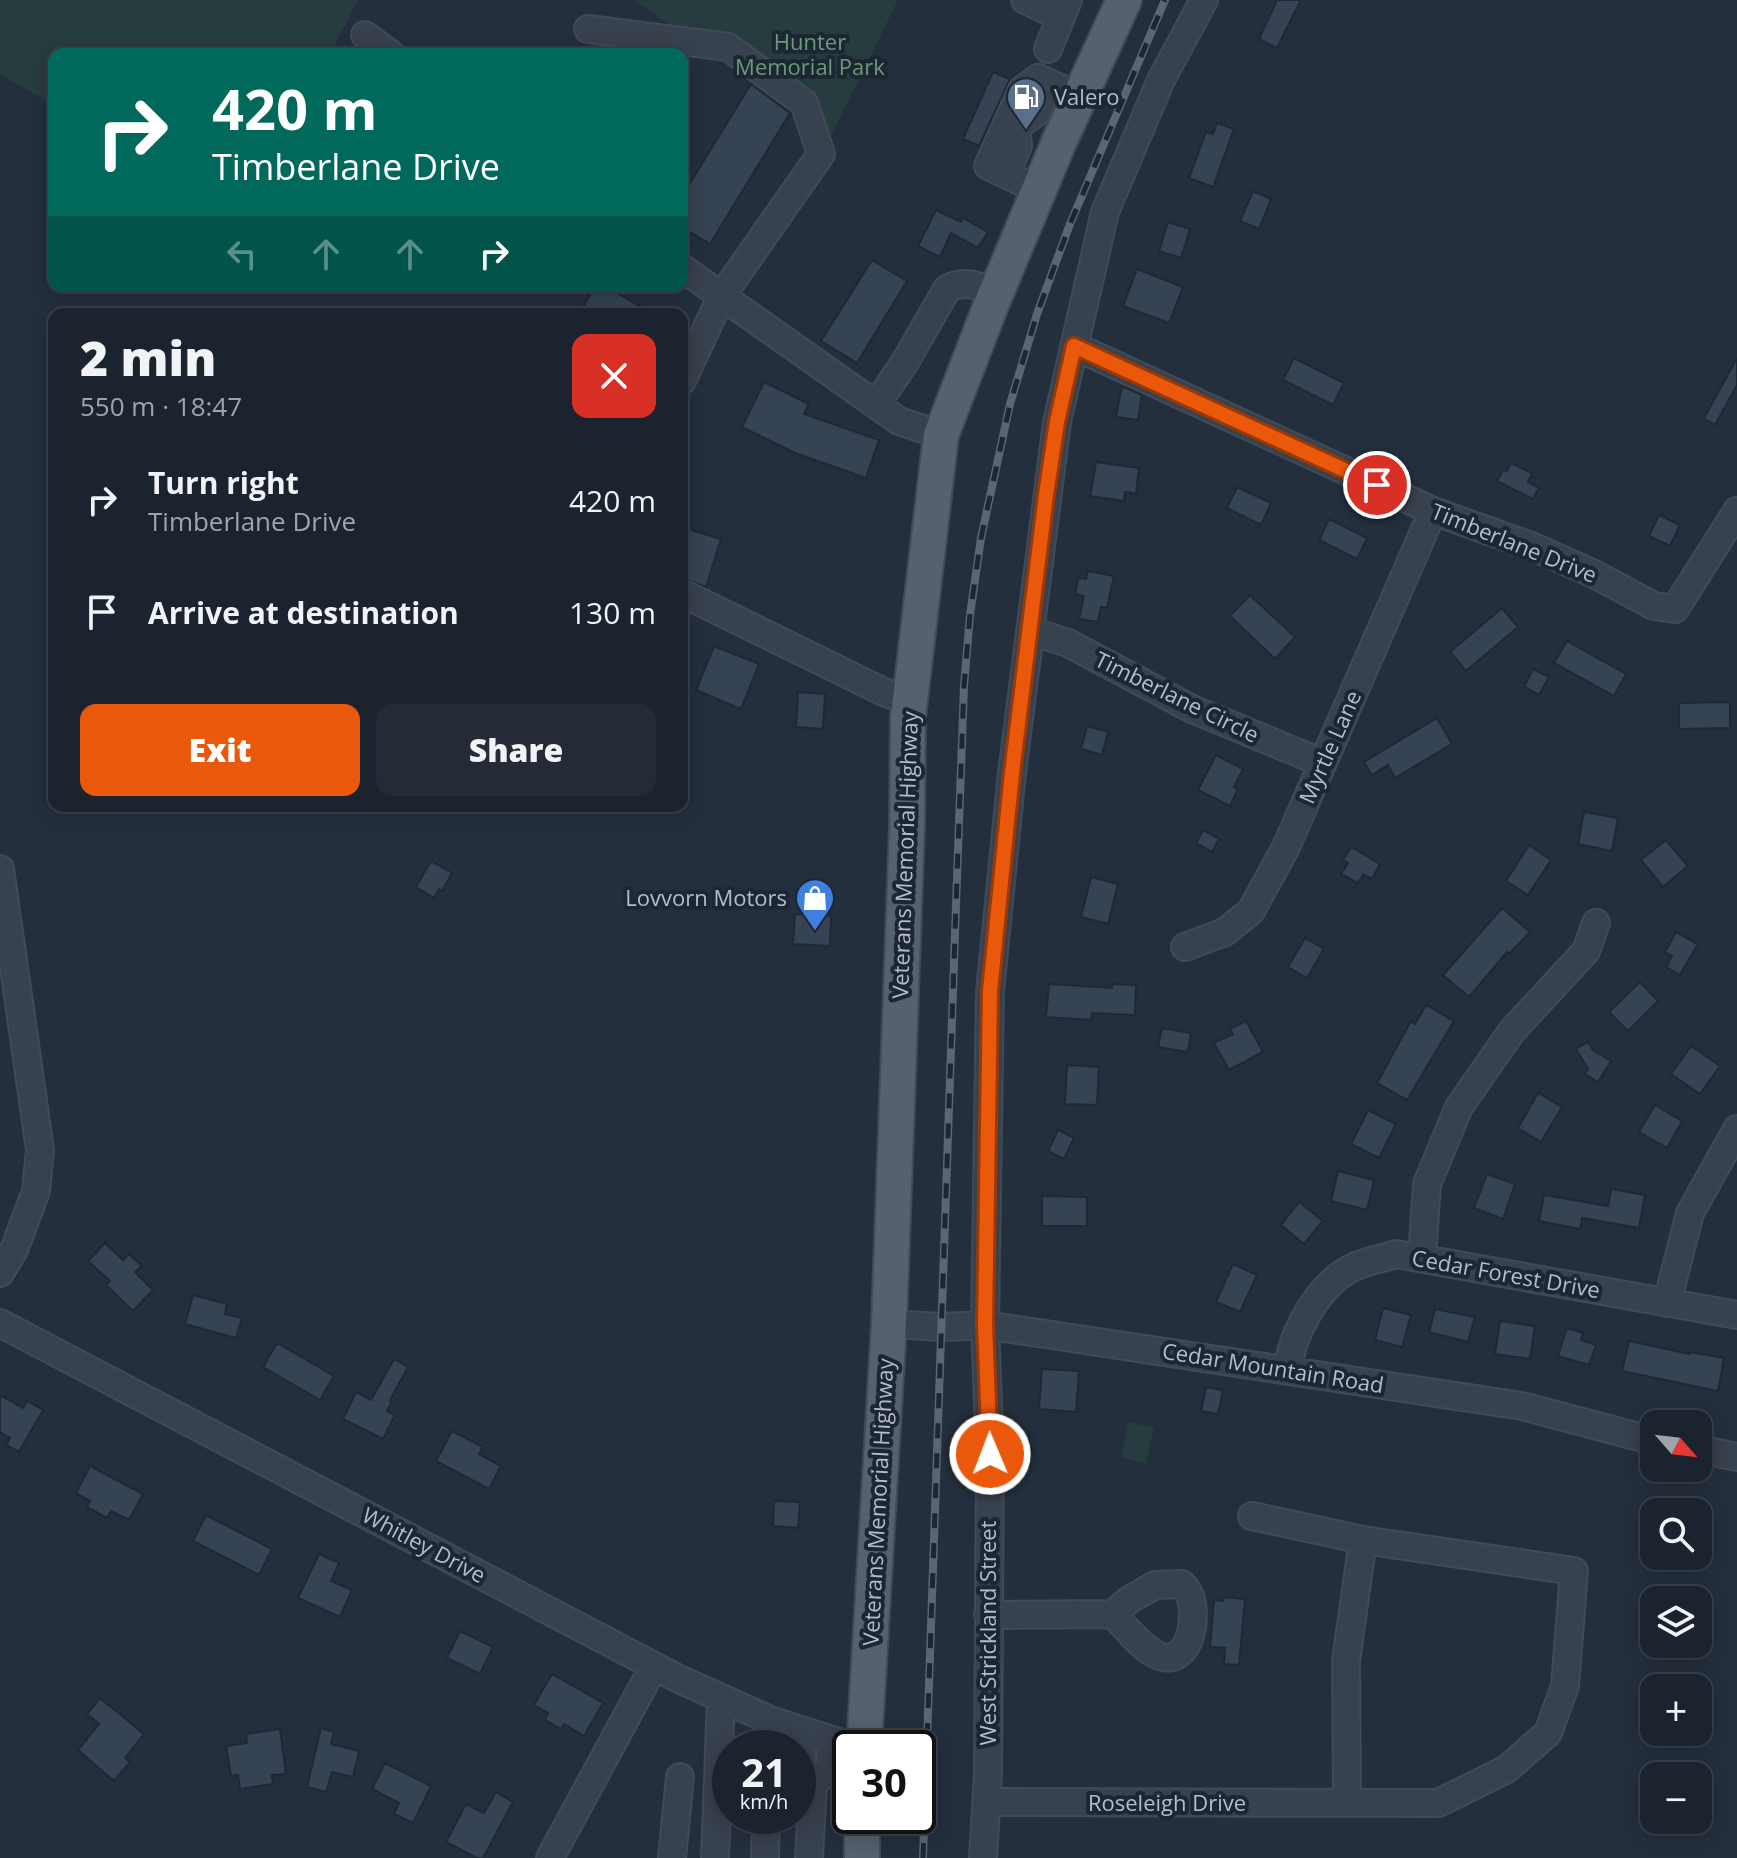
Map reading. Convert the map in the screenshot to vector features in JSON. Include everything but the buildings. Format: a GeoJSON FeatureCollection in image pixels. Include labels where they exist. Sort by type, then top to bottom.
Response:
{"type":"FeatureCollection","features":[{"type":"Feature","properties":{"kind":"main road","name":"Veterans Memorial Highway"},"geometry":{"type":"LineString","coordinates":[[865,1730],[889,1324],[909,701],[941,435],[1039,190],[1124,0]]}},
{"type":"Feature","properties":{"kind":"main road"},"geometry":{"type":"LineString","coordinates":[[862,1834],[862,1858]]}},
{"type":"Feature","properties":{"kind":"street"},"geometry":{"type":"LineString","coordinates":[[1025,0],[1065,8],[1048,49]]}},
{"type":"Feature","properties":{"kind":"street","name":"West Strickland Street"},"geometry":{"type":"LineString","coordinates":[[983,1858],[987,1802],[990,1454],[985,1325],[990,991],[1012,773],[1049,473],[1105,212],[1161,80],[1204,0]]}},
{"type":"Feature","properties":{"kind":"street"},"geometry":{"type":"LineString","coordinates":[[588,29],[728,47],[804,103],[821,154],[721,297],[688,368]]}},
{"type":"Feature","properties":{"kind":"street"},"geometry":{"type":"LineString","coordinates":[[365,35],[383,48]]}},
{"type":"Feature","properties":{"kind":"street"},"geometry":{"type":"LineString","coordinates":[[1039,190],[988,166],[1022,90],[1038,78],[1080,97]]}},
{"type":"Feature","properties":{"kind":"street"},"geometry":{"type":"LineString","coordinates":[[1005,174],[1049,83]]}},
{"type":"Feature","properties":{"kind":"street"},"geometry":{"type":"LineString","coordinates":[[688,272],[899,421],[941,435]]}},
{"type":"Feature","properties":{"kind":"street"},"geometry":{"type":"LineString","coordinates":[[876,405],[947,289],[956,284],[974,284],[996,293]]}},
{"type":"Feature","properties":{"kind":"street","name":"Timberlane Drive"},"geometry":{"type":"LineString","coordinates":[[1074,346],[1433,511],[1531,546],[1594,574],[1654,606],[1675,609],[1737,511]]}},
{"type":"Feature","properties":{"kind":"street","name":"Myrtle Lane"},"geometry":{"type":"LineString","coordinates":[[1185,947],[1225,932],[1251,911],[1286,847],[1433,511]]}},
{"type":"Feature","properties":{"kind":"street"},"geometry":{"type":"LineString","coordinates":[[688,596],[886,693],[909,701]]}},
{"type":"Feature","properties":{"kind":"street","name":"Timberlane Circle"},"geometry":{"type":"LineString","coordinates":[[1030,631],[1068,643],[1192,709],[1323,763]]}},
{"type":"Feature","properties":{"kind":"street"},"geometry":{"type":"LineString","coordinates":[[0,869],[40,1150],[36,1191],[14,1250],[0,1273]]}},
{"type":"Feature","properties":{"kind":"street"},"geometry":{"type":"LineString","coordinates":[[1422,1258],[1427,1184],[1459,1107],[1512,1031],[1586,951],[1596,923]]}},
{"type":"Feature","properties":{"kind":"street"},"geometry":{"type":"LineString","coordinates":[[1667,1303],[1690,1213],[1737,1129]]}},
{"type":"Feature","properties":{"kind":"street","name":"Cedar Forest Drive"},"geometry":{"type":"LineString","coordinates":[[1288,1370],[1290,1349],[1314,1301],[1348,1270],[1396,1254],[1737,1315]]}},
{"type":"Feature","properties":{"kind":"street","name":"Whitley Drive"},"geometry":{"type":"LineString","coordinates":[[0,1323],[654,1666],[798,1730]]}},
{"type":"Feature","properties":{"kind":"street","name":"Cedar Mountain Road"},"geometry":{"type":"LineString","coordinates":[[889,1324],[942,1327],[985,1325],[1288,1370],[1522,1406],[1640,1437]]}},
{"type":"Feature","properties":{"kind":"street"},"geometry":{"type":"LineString","coordinates":[[1712,1452],[1737,1457]]}},
{"type":"Feature","properties":{"kind":"street"},"geometry":{"type":"LineString","coordinates":[[1252,1516],[1363,1540],[1346,1661],[1347,1803]]}},
{"type":"Feature","properties":{"kind":"street","name":"Roseleigh Drive"},"geometry":{"type":"LineString","coordinates":[[987,1802],[1438,1803],[1507,1769],[1548,1733],[1565,1686],[1574,1571],[1363,1540]]}},
{"type":"Feature","properties":{"kind":"street"},"geometry":{"type":"LineString","coordinates":[[988,1615],[1113,1614]]}},
{"type":"Feature","properties":{"kind":"street"},"geometry":{"type":"LineString","coordinates":[[550,1858],[654,1666]]}},
{"type":"Feature","properties":{"kind":"street"},"geometry":{"type":"LineString","coordinates":[[715,1858],[721,1698]]}},
{"type":"Feature","properties":{"kind":"street"},"geometry":{"type":"LineString","coordinates":[[770,1720],[770,1730]]}},
{"type":"Feature","properties":{"kind":"street","name":"Whitley Drive"},"geometry":{"type":"LineString","coordinates":[[816,1736],[830,1740]]}},
{"type":"Feature","properties":{"kind":"street"},"geometry":{"type":"LineString","coordinates":[[816,1782],[831,1766],[830,1740]]}},
{"type":"Feature","properties":{"kind":"street"},"geometry":{"type":"LineString","coordinates":[[672,1858],[680,1777]]}},
{"type":"Feature","properties":{"kind":"street"},"geometry":{"type":"LineString","coordinates":[[765,1858],[766,1834]]}},
{"type":"Feature","properties":{"kind":"street"},"geometry":{"type":"LineString","coordinates":[[809,1858],[810,1834]]}},
{"type":"Feature","properties":{"kind":"green space"},"geometry":{"type":"Polygon","coordinates":[[[0,0],[358,0],[333,48],[48,48],[48,102],[0,74],[0,0]]]}},
{"type":"Feature","properties":{"kind":"green space","name":"Hunter Memorial Park"},"geometry":{"type":"Polygon","coordinates":[[[634,0],[898,0],[831,136],[634,0]]]}},
{"type":"Feature","properties":{"kind":"green space"},"geometry":{"type":"Polygon","coordinates":[[[1128,1422],[1154,1428],[1146,1464],[1121,1457],[1128,1422]]]}},
{"type":"Feature","properties":{"kind":"railway"},"geometry":{"type":"LineString","coordinates":[[923,1858],[964,686],[970,615],[981,538],[1010,404],[1037,314],[1070,224],[1165,0]]}},
{"type":"Feature","properties":{"kind":"place","name":"Valero"},"geometry":{"type":"Point","coordinates":[1026,131]}},
{"type":"Feature","properties":{"kind":"place","name":"Lovvorn Motors"},"geometry":{"type":"Point","coordinates":[815,932]}},
{"type":"Feature","properties":{"kind":"route"},"geometry":{"type":"LineString","coordinates":[[990,1454],[985,1325],[990,991],[1012,773],[1046,495],[1057,422],[1074,346],[1377,485]]}}]}
